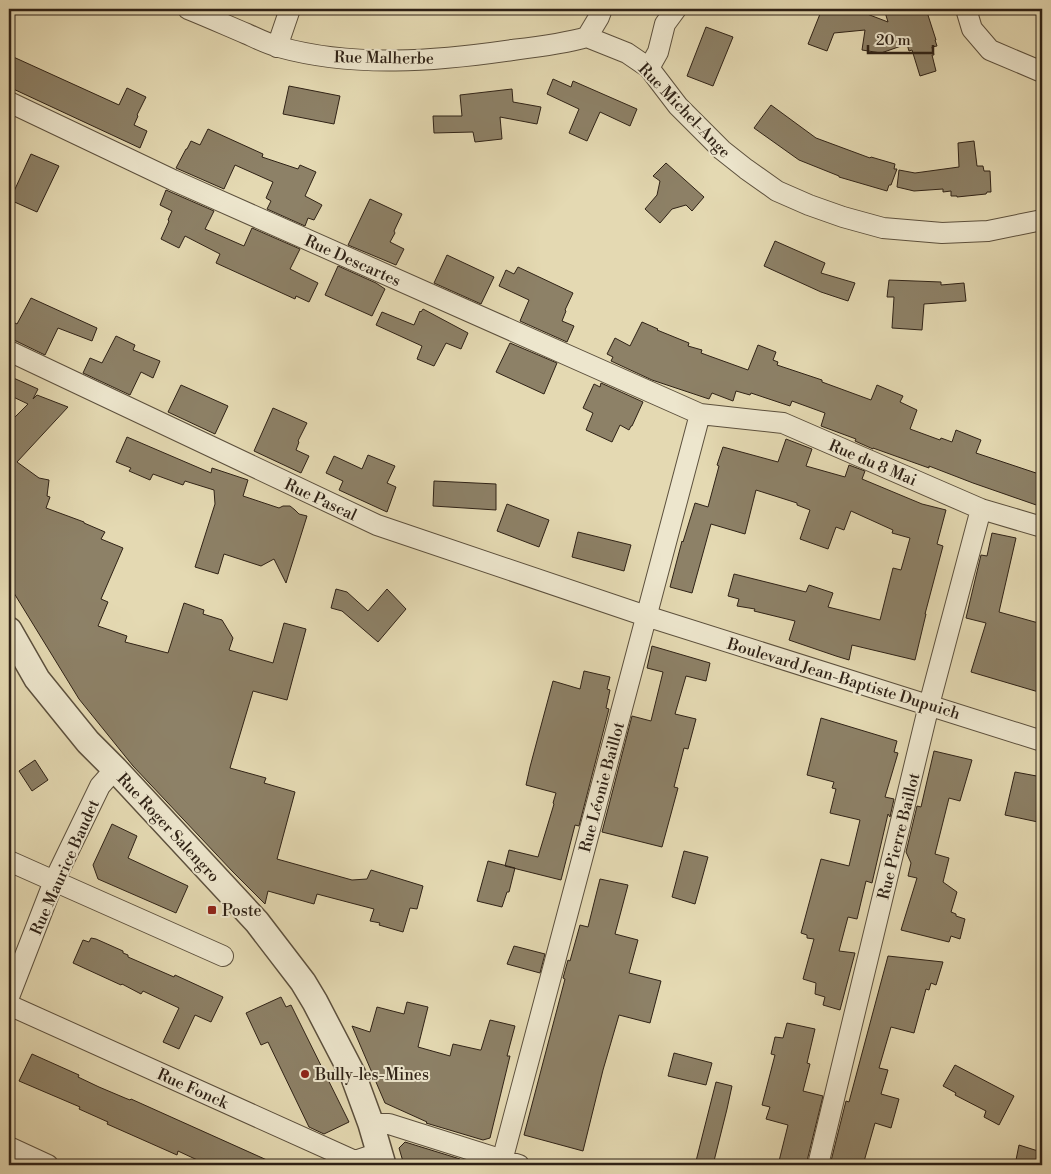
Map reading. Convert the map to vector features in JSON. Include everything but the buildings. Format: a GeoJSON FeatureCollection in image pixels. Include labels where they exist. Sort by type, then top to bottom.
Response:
{"type":"FeatureCollection","features":[{"type":"Feature","properties":{"kind":"street","name":"Rue Malherbe"},"geometry":{"type":"LineString","coordinates":[[188,9],[277,47],[345,59],[437,59],[570,42],[587,37]]}},
{"type":"Feature","properties":{"kind":"street"},"geometry":{"type":"LineString","coordinates":[[277,47],[290,9]]}},
{"type":"Feature","properties":{"kind":"street"},"geometry":{"type":"LineString","coordinates":[[587,37],[602,9]]}},
{"type":"Feature","properties":{"kind":"street"},"geometry":{"type":"LineString","coordinates":[[649,68],[658,52],[665,24],[676,9]]}},
{"type":"Feature","properties":{"kind":"street"},"geometry":{"type":"LineString","coordinates":[[966,9],[972,29],[990,50],[1042,72]]}},
{"type":"Feature","properties":{"kind":"street","name":"Rue Michel-Ange"},"geometry":{"type":"LineString","coordinates":[[587,37],[627,53],[649,68],[678,106],[722,150],[777,191],[809,205],[843,218],[883,228],[942,234],[988,231],[1042,220]]}},
{"type":"Feature","properties":{"kind":"street","name":"Rue Descartes"},"geometry":{"type":"LineString","coordinates":[[9,102],[173,180],[700,414]]}},
{"type":"Feature","properties":{"kind":"street","name":"Rue Pascal"},"geometry":{"type":"LineString","coordinates":[[9,351],[377,526],[646,616]]}},
{"type":"Feature","properties":{"kind":"street","name":"Rue du 8 Mai"},"geometry":{"type":"LineString","coordinates":[[700,414],[782,423],[981,509],[1042,527]]}},
{"type":"Feature","properties":{"kind":"street","name":"Rue Léonie Baillot"},"geometry":{"type":"LineString","coordinates":[[510,1163],[646,616],[700,414]]}},
{"type":"Feature","properties":{"kind":"street","name":"Rue Pierre Baillot"},"geometry":{"type":"LineString","coordinates":[[818,1165],[929,705],[981,509]]}},
{"type":"Feature","properties":{"kind":"street","name":"Boulevard Jean-Baptiste Dupuich"},"geometry":{"type":"LineString","coordinates":[[646,616],[1042,741]]}},
{"type":"Feature","properties":{"kind":"street","name":"Rue Roger Salengro"},"geometry":{"type":"LineString","coordinates":[[9,630],[37,680],[88,742],[257,922],[303,982],[353,1075],[371,1124],[381,1159]]}},
{"type":"Feature","properties":{"kind":"street","name":"Rue Maurice Baudet"},"geometry":{"type":"LineString","coordinates":[[9,997],[54,881],[100,786],[115,769]]}},
{"type":"Feature","properties":{"kind":"street"},"geometry":{"type":"LineString","coordinates":[[9,861],[223,956]]}},
{"type":"Feature","properties":{"kind":"street","name":"Rue Fonck"},"geometry":{"type":"LineString","coordinates":[[9,1005],[355,1163],[381,1159]]}},
{"type":"Feature","properties":{"kind":"street"},"geometry":{"type":"LineString","coordinates":[[371,1124],[389,1124],[510,1163]]}},
{"type":"Feature","properties":{"kind":"street"},"geometry":{"type":"LineString","coordinates":[[9,1147],[48,1165]]}},
{"type":"Feature","properties":{"kind":"place","name":"Poste"},"geometry":{"type":"Point","coordinates":[212,910]}},
{"type":"Feature","properties":{"kind":"place","name":"Bully-les-Mines"},"geometry":{"type":"Point","coordinates":[305,1074]}}]}
